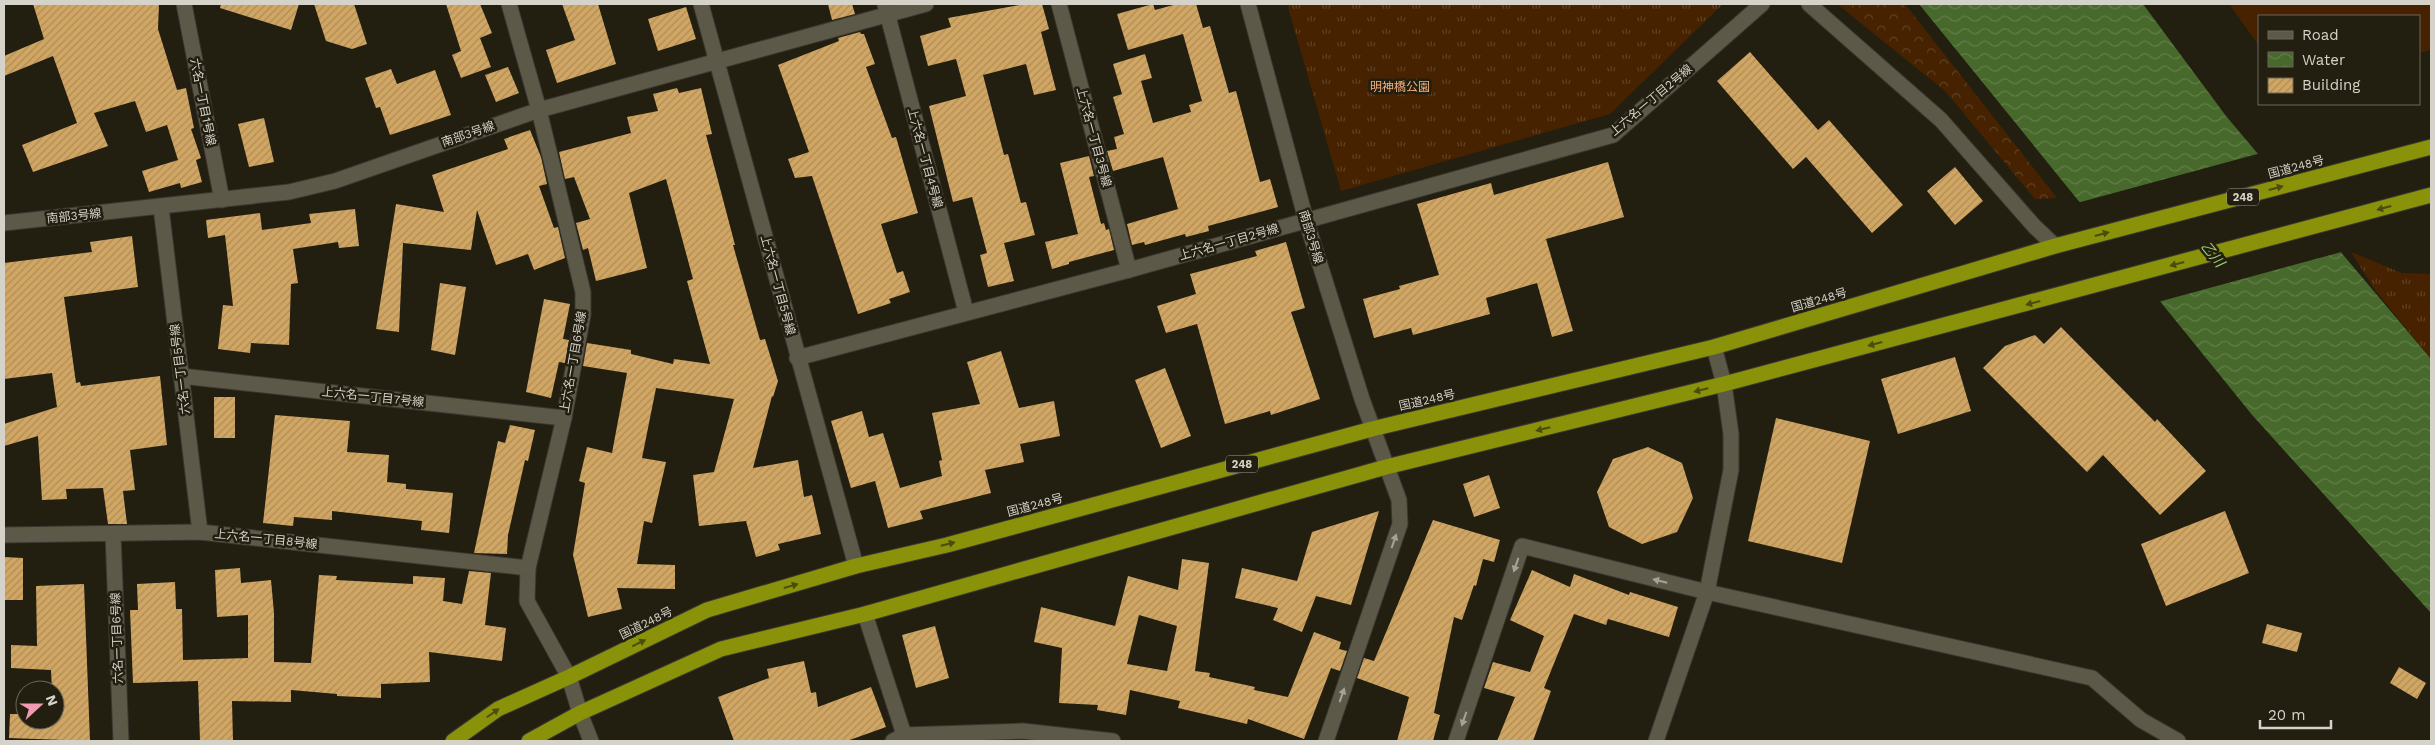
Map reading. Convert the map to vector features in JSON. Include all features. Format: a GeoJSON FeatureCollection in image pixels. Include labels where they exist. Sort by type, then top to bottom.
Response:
{"type":"FeatureCollection","features":[{"type":"Feature","properties":{"kind":"highway","name":"国道248号"},"geometry":{"type":"LineString","coordinates":[[453,741],[498,709],[707,610],[856,566],[947,545],[1372,429],[1714,347],[2055,246],[2431,147]]}},
{"type":"Feature","properties":{"kind":"highway"},"geometry":{"type":"LineString","coordinates":[[529,741],[580,714],[721,649],[865,614],[1386,467],[1724,384],[2431,195]]}},
{"type":"Feature","properties":{"kind":"street","name":"六名一丁目1号線"},"geometry":{"type":"LineString","coordinates":[[184,4],[222,200]]}},
{"type":"Feature","properties":{"kind":"street","name":"上六名一丁目6号線"},"geometry":{"type":"LineString","coordinates":[[509,4],[538,110],[583,292],[583,315],[564,418],[528,568],[527,600],[569,677],[580,714],[591,741]]}},
{"type":"Feature","properties":{"kind":"street","name":"上六名一丁目5号線"},"geometry":{"type":"LineString","coordinates":[[701,4],[856,566]]}},
{"type":"Feature","properties":{"kind":"street","name":"南部3号線"},"geometry":{"type":"LineString","coordinates":[[4,223],[290,192],[335,181],[538,110],[717,60],[886,9],[926,4]]}},
{"type":"Feature","properties":{"kind":"street","name":"上六名一丁目3号線"},"geometry":{"type":"LineString","coordinates":[[1059,4],[1129,270]]}},
{"type":"Feature","properties":{"kind":"street","name":"南部3号線"},"geometry":{"type":"LineString","coordinates":[[1248,4],[1306,220],[1372,429],[1399,500],[1400,524],[1326,741]]}},
{"type":"Feature","properties":{"kind":"street","name":"上六名一丁目2号線"},"geometry":{"type":"LineString","coordinates":[[798,358],[1129,270],[1613,135],[1762,4]]}},
{"type":"Feature","properties":{"kind":"street"},"geometry":{"type":"LineString","coordinates":[[1809,4],[1941,120],[2034,226],[2055,246]]}},
{"type":"Feature","properties":{"kind":"street","name":"上六名一丁目4号線"},"geometry":{"type":"LineString","coordinates":[[886,9],[966,312]]}},
{"type":"Feature","properties":{"kind":"street","name":"六名一丁目5号線"},"geometry":{"type":"LineString","coordinates":[[161,207],[200,532]]}},
{"type":"Feature","properties":{"kind":"street"},"geometry":{"type":"LineString","coordinates":[[1656,741],[1707,592],[1731,470],[1731,434],[1724,384],[1714,347]]}},
{"type":"Feature","properties":{"kind":"street","name":"上六名一丁目7号線"},"geometry":{"type":"LineString","coordinates":[[181,376],[564,418]]}},
{"type":"Feature","properties":{"kind":"street","name":"上六名一丁目8号線"},"geometry":{"type":"LineString","coordinates":[[4,535],[200,532],[528,568]]}},
{"type":"Feature","properties":{"kind":"street","name":"六名一丁目6号線"},"geometry":{"type":"LineString","coordinates":[[113,534],[121,741]]}},
{"type":"Feature","properties":{"kind":"street"},"geometry":{"type":"LineString","coordinates":[[1456,741],[1522,546],[1707,592],[2092,678],[2141,720],[2178,741]]}},
{"type":"Feature","properties":{"kind":"street"},"geometry":{"type":"LineString","coordinates":[[865,614],[901,739],[1023,731],[1113,741]]}},
{"type":"Feature","properties":{"kind":"green space","name":"明神橋公園"},"geometry":{"type":"Polygon","coordinates":[[[1287,4],[1723,4],[1610,114],[1341,191],[1287,4]]]}},
{"type":"Feature","properties":{"kind":"green space"},"geometry":{"type":"Polygon","coordinates":[[[1837,4],[1905,4],[2057,198],[2035,199],[1945,91],[1837,4]]]}},
{"type":"Feature","properties":{"kind":"green space"},"geometry":{"type":"Polygon","coordinates":[[[2229,4],[2431,4],[2431,50],[2420,53],[2420,15],[2258,15],[2258,45],[2229,4]]]}},
{"type":"Feature","properties":{"kind":"green space"},"geometry":{"type":"Polygon","coordinates":[[[2351,252],[2402,273],[2431,274],[2431,359],[2375,290],[2351,252]]]}},
{"type":"Feature","properties":{"kind":"water","name":"乙川"},"geometry":{"type":"Polygon","coordinates":[[[1919,4],[2143,4],[2226,116],[2431,359],[2431,613],[2253,416],[1919,4]]]}},
{"type":"Feature","properties":{"kind":"pier"},"geometry":{"type":"Polygon","coordinates":[[[2261,153],[2345,251],[2158,302],[2077,203],[2261,153]]]}},
{"type":"Feature","properties":{"kind":"building"},"geometry":{"type":"Polygon","coordinates":[[[33,4],[159,4],[158,29],[177,90],[186,88],[194,128],[191,129],[201,158],[196,160],[202,182],[181,188],[180,183],[149,192],[142,171],[178,160],[167,125],[146,132],[135,101],[94,113],[108,146],[33,172],[22,145],[77,123],[53,56],[4,76],[4,56],[44,39],[33,4]]]}},
{"type":"Feature","properties":{"kind":"building"},"geometry":{"type":"Polygon","coordinates":[[[221,4],[299,4],[291,30],[220,8],[221,4]]]}},
{"type":"Feature","properties":{"kind":"building"},"geometry":{"type":"Polygon","coordinates":[[[314,4],[354,4],[367,44],[352,49],[326,41],[314,4]]]}},
{"type":"Feature","properties":{"kind":"building"},"geometry":{"type":"Polygon","coordinates":[[[446,4],[480,4],[492,33],[480,38],[491,67],[461,78],[452,55],[461,51],[446,4]]]}},
{"type":"Feature","properties":{"kind":"building"},"geometry":{"type":"Polygon","coordinates":[[[562,4],[598,4],[616,64],[557,83],[546,50],[575,40],[562,4]]]}},
{"type":"Feature","properties":{"kind":"building"},"geometry":{"type":"Polygon","coordinates":[[[828,4],[852,4],[855,14],[832,20],[828,4]]]}},
{"type":"Feature","properties":{"kind":"building"},"geometry":{"type":"Polygon","coordinates":[[[1025,4],[1042,4],[1049,29],[1041,32],[1056,90],[1034,95],[1026,64],[983,75],[1004,155],[1008,154],[1021,203],[1026,202],[1035,235],[1004,243],[1014,281],[988,287],[980,255],[987,253],[972,197],[953,202],[929,106],[966,96],[956,59],[928,66],[920,36],[951,27],[948,18],[1025,4]]]}},
{"type":"Feature","properties":{"kind":"building"},"geometry":{"type":"Polygon","coordinates":[[[1153,4],[1155,10],[1177,4],[1196,4],[1203,28],[1210,26],[1229,93],[1236,91],[1260,182],[1270,179],[1278,207],[1208,226],[1209,231],[1186,237],[1185,234],[1145,245],[1144,242],[1132,245],[1127,224],[1178,209],[1163,157],[1113,171],[1107,151],[1117,149],[1114,137],[1124,134],[1113,97],[1122,94],[1113,64],[1145,54],[1152,78],[1141,81],[1153,123],[1191,112],[1189,105],[1202,101],[1183,34],[1128,50],[1117,14],[1153,4]]]}},
{"type":"Feature","properties":{"kind":"building"},"geometry":{"type":"Polygon","coordinates":[[[686,7],[696,39],[658,51],[648,19],[686,7]]]}},
{"type":"Feature","properties":{"kind":"building"},"geometry":{"type":"Polygon","coordinates":[[[860,32],[864,34],[875,64],[866,67],[892,138],[896,137],[918,213],[881,224],[897,273],[903,271],[910,292],[889,299],[891,303],[858,314],[812,176],[795,178],[788,159],[809,152],[778,65],[839,41],[838,38],[860,32]]]}},
{"type":"Feature","properties":{"kind":"building"},"geometry":{"type":"Polygon","coordinates":[[[1750,52],[1818,130],[1829,120],[1903,205],[1872,233],[1806,157],[1793,169],[1717,81],[1750,52]]]}},
{"type":"Feature","properties":{"kind":"building"},"geometry":{"type":"Polygon","coordinates":[[[508,67],[519,93],[496,102],[485,75],[508,67]]]}},
{"type":"Feature","properties":{"kind":"building"},"geometry":{"type":"Polygon","coordinates":[[[391,69],[397,84],[435,70],[451,115],[390,135],[380,107],[376,108],[365,78],[391,69]]]}},
{"type":"Feature","properties":{"kind":"building"},"geometry":{"type":"Polygon","coordinates":[[[677,88],[679,93],[701,88],[712,134],[706,135],[735,245],[733,245],[760,340],[765,339],[778,381],[772,396],[753,468],[798,460],[804,497],[812,495],[821,534],[778,544],[780,550],[756,557],[746,521],[699,526],[693,475],[714,472],[734,399],[656,388],[642,458],[666,462],[652,523],[644,521],[637,564],[675,565],[675,589],[617,588],[622,609],[588,617],[573,555],[585,483],[579,481],[587,447],[612,453],[627,373],[583,366],[587,343],[631,350],[631,354],[673,364],[674,359],[710,364],[687,281],[693,279],[666,179],[629,193],[647,268],[596,281],[588,248],[583,250],[576,223],[590,219],[574,177],[565,179],[559,152],[631,133],[627,117],[658,111],[653,94],[677,88]]]}},
{"type":"Feature","properties":{"kind":"building"},"geometry":{"type":"Polygon","coordinates":[[[264,118],[274,162],[249,167],[238,124],[264,118]]]}},
{"type":"Feature","properties":{"kind":"building"},"geometry":{"type":"Polygon","coordinates":[[[530,130],[541,157],[547,184],[539,186],[554,228],[558,227],[565,258],[534,270],[528,254],[496,265],[477,210],[471,250],[403,243],[399,332],[376,329],[396,204],[444,212],[432,175],[508,149],[504,139],[530,130]]]}},
{"type":"Feature","properties":{"kind":"building"},"geometry":{"type":"Polygon","coordinates":[[[1089,156],[1094,176],[1089,177],[1101,224],[1104,223],[1106,230],[1109,229],[1114,250],[1069,262],[1069,264],[1052,269],[1045,242],[1078,234],[1060,163],[1089,156]]]}},
{"type":"Feature","properties":{"kind":"building"},"geometry":{"type":"Polygon","coordinates":[[[1608,162],[1624,217],[1546,239],[1573,331],[1552,337],[1537,283],[1486,298],[1490,314],[1413,335],[1411,328],[1374,338],[1363,299],[1400,289],[1399,286],[1439,275],[1417,204],[1491,183],[1494,195],[1608,162]]]}},
{"type":"Feature","properties":{"kind":"building"},"geometry":{"type":"Polygon","coordinates":[[[1955,167],[1983,201],[1955,225],[1927,191],[1955,167]]]}},
{"type":"Feature","properties":{"kind":"building"},"geometry":{"type":"Polygon","coordinates":[[[355,209],[359,246],[339,248],[338,242],[293,249],[298,283],[291,284],[289,345],[251,343],[250,353],[218,349],[223,305],[233,306],[225,235],[208,238],[206,220],[260,213],[262,230],[311,223],[309,214],[355,209]]]}},
{"type":"Feature","properties":{"kind":"building"},"geometry":{"type":"Polygon","coordinates":[[[132,236],[138,287],[64,297],[76,383],[80,382],[81,386],[160,376],[167,445],[130,450],[135,490],[123,491],[127,524],[108,524],[103,488],[66,489],[67,499],[42,500],[38,436],[4,446],[4,424],[57,407],[52,373],[4,379],[4,263],[92,252],[90,242],[132,236]]]}},
{"type":"Feature","properties":{"kind":"building"},"geometry":{"type":"Polygon","coordinates":[[[1286,242],[1305,308],[1291,312],[1320,399],[1271,415],[1270,411],[1225,424],[1197,324],[1166,333],[1157,306],[1196,294],[1190,274],[1257,256],[1255,251],[1286,242]]]}},
{"type":"Feature","properties":{"kind":"building"},"geometry":{"type":"Polygon","coordinates":[[[440,283],[466,287],[455,355],[431,350],[440,283]]]}},
{"type":"Feature","properties":{"kind":"building"},"geometry":{"type":"Polygon","coordinates":[[[544,299],[570,304],[563,339],[569,340],[565,363],[559,362],[551,398],[526,392],[544,299]]]}},
{"type":"Feature","properties":{"kind":"building"},"geometry":{"type":"Polygon","coordinates":[[[2061,327],[2155,422],[2157,419],[2206,471],[2160,515],[2103,455],[2087,472],[1983,368],[2005,346],[2035,335],[2044,344],[2061,327]]]}},
{"type":"Feature","properties":{"kind":"building"},"geometry":{"type":"Polygon","coordinates":[[[1001,351],[1019,408],[1054,401],[1060,436],[1020,444],[1024,462],[985,470],[991,493],[920,511],[923,519],[888,528],[875,481],[851,488],[831,421],[862,411],[869,437],[883,433],[900,488],[942,476],[939,461],[942,460],[932,413],[980,404],[967,362],[1001,351]]]}},
{"type":"Feature","properties":{"kind":"building"},"geometry":{"type":"Polygon","coordinates":[[[1955,357],[1971,411],[1898,434],[1881,379],[1955,357]]]}},
{"type":"Feature","properties":{"kind":"building"},"geometry":{"type":"Polygon","coordinates":[[[1165,368],[1191,436],[1161,448],[1135,380],[1165,368]]]}},
{"type":"Feature","properties":{"kind":"building"},"geometry":{"type":"Polygon","coordinates":[[[214,397],[235,397],[235,438],[214,438],[214,397]]]}},
{"type":"Feature","properties":{"kind":"building"},"geometry":{"type":"Polygon","coordinates":[[[275,415],[350,421],[347,452],[389,455],[387,482],[406,484],[406,489],[453,493],[449,533],[421,530],[422,521],[332,511],[332,520],[294,517],[293,526],[263,523],[275,415]]]}},
{"type":"Feature","properties":{"kind":"building"},"geometry":{"type":"Polygon","coordinates":[[[1776,418],[1870,441],[1842,563],[1748,541],[1776,418]]]}},
{"type":"Feature","properties":{"kind":"building"},"geometry":{"type":"Polygon","coordinates":[[[510,425],[535,430],[528,461],[525,460],[508,535],[507,554],[474,553],[498,441],[505,443],[510,425]]]}},
{"type":"Feature","properties":{"kind":"building"},"geometry":{"type":"Polygon","coordinates":[[[1648,447],[1682,463],[1693,498],[1677,532],[1642,544],[1609,527],[1597,492],[1613,459],[1648,447]]]}},
{"type":"Feature","properties":{"kind":"building"},"geometry":{"type":"Polygon","coordinates":[[[1489,475],[1500,508],[1474,517],[1463,484],[1489,475]]]}},
{"type":"Feature","properties":{"kind":"building"},"geometry":{"type":"Polygon","coordinates":[[[1379,511],[1351,605],[1316,596],[1302,632],[1273,620],[1278,608],[1235,598],[1242,568],[1297,581],[1312,532],[1379,511]]]}},
{"type":"Feature","properties":{"kind":"building"},"geometry":{"type":"Polygon","coordinates":[[[2225,511],[2249,573],[2166,606],[2141,544],[2225,511]]]}},
{"type":"Feature","properties":{"kind":"building"},"geometry":{"type":"Polygon","coordinates":[[[1433,520],[1500,540],[1494,562],[1483,559],[1476,586],[1474,585],[1462,620],[1454,617],[1434,713],[1440,715],[1433,741],[1397,741],[1409,697],[1357,678],[1364,658],[1374,661],[1433,520]]]}},
{"type":"Feature","properties":{"kind":"building"},"geometry":{"type":"Polygon","coordinates":[[[4,557],[23,558],[23,600],[4,600],[4,557]]]}},
{"type":"Feature","properties":{"kind":"building"},"geometry":{"type":"Polygon","coordinates":[[[1182,559],[1209,563],[1195,671],[1210,673],[1209,677],[1255,687],[1254,690],[1288,697],[1314,632],[1341,642],[1339,649],[1347,651],[1340,671],[1331,668],[1304,739],[1248,719],[1247,724],[1178,708],[1180,701],[1130,690],[1126,715],[1097,710],[1098,705],[1059,703],[1062,648],[1034,642],[1041,607],[1115,626],[1128,576],[1178,590],[1182,559]],[[1139,615],[1127,664],[1167,671],[1177,626],[1139,615]]]}},
{"type":"Feature","properties":{"kind":"building"},"geometry":{"type":"Polygon","coordinates":[[[240,568],[241,583],[271,580],[274,613],[274,662],[311,663],[319,575],[337,576],[336,580],[413,584],[413,576],[445,578],[443,601],[462,604],[469,571],[491,573],[485,625],[506,628],[502,661],[429,652],[430,682],[381,684],[381,698],[337,696],[337,694],[291,690],[291,702],[232,701],[233,741],[200,741],[198,681],[133,683],[130,610],[138,610],[137,584],[175,582],[176,609],[182,609],[183,660],[248,658],[248,615],[217,617],[215,570],[240,568]]]}},
{"type":"Feature","properties":{"kind":"building"},"geometry":{"type":"Polygon","coordinates":[[[1532,570],[1570,587],[1574,574],[1629,595],[1630,592],[1678,607],[1669,637],[1608,619],[1606,625],[1574,614],[1544,688],[1551,691],[1533,741],[1497,741],[1515,697],[1484,688],[1493,662],[1530,672],[1544,636],[1510,620],[1532,570]]]}},
{"type":"Feature","properties":{"kind":"building"},"geometry":{"type":"Polygon","coordinates":[[[84,584],[90,741],[9,738],[10,714],[15,714],[15,730],[65,730],[65,680],[52,680],[51,670],[11,668],[11,645],[37,646],[36,586],[84,584]]]}},
{"type":"Feature","properties":{"kind":"building"},"geometry":{"type":"Polygon","coordinates":[[[2267,624],[2302,633],[2297,652],[2262,643],[2267,624]]]}},
{"type":"Feature","properties":{"kind":"building"},"geometry":{"type":"Polygon","coordinates":[[[935,626],[949,678],[916,688],[902,635],[935,626]]]}},
{"type":"Feature","properties":{"kind":"building"},"geometry":{"type":"Polygon","coordinates":[[[804,661],[811,693],[816,692],[818,707],[871,687],[886,727],[847,741],[734,741],[718,697],[769,678],[767,669],[804,661]]]}},
{"type":"Feature","properties":{"kind":"building"},"geometry":{"type":"Polygon","coordinates":[[[2399,667],[2426,683],[2417,699],[2390,683],[2399,667]]]}}]}
